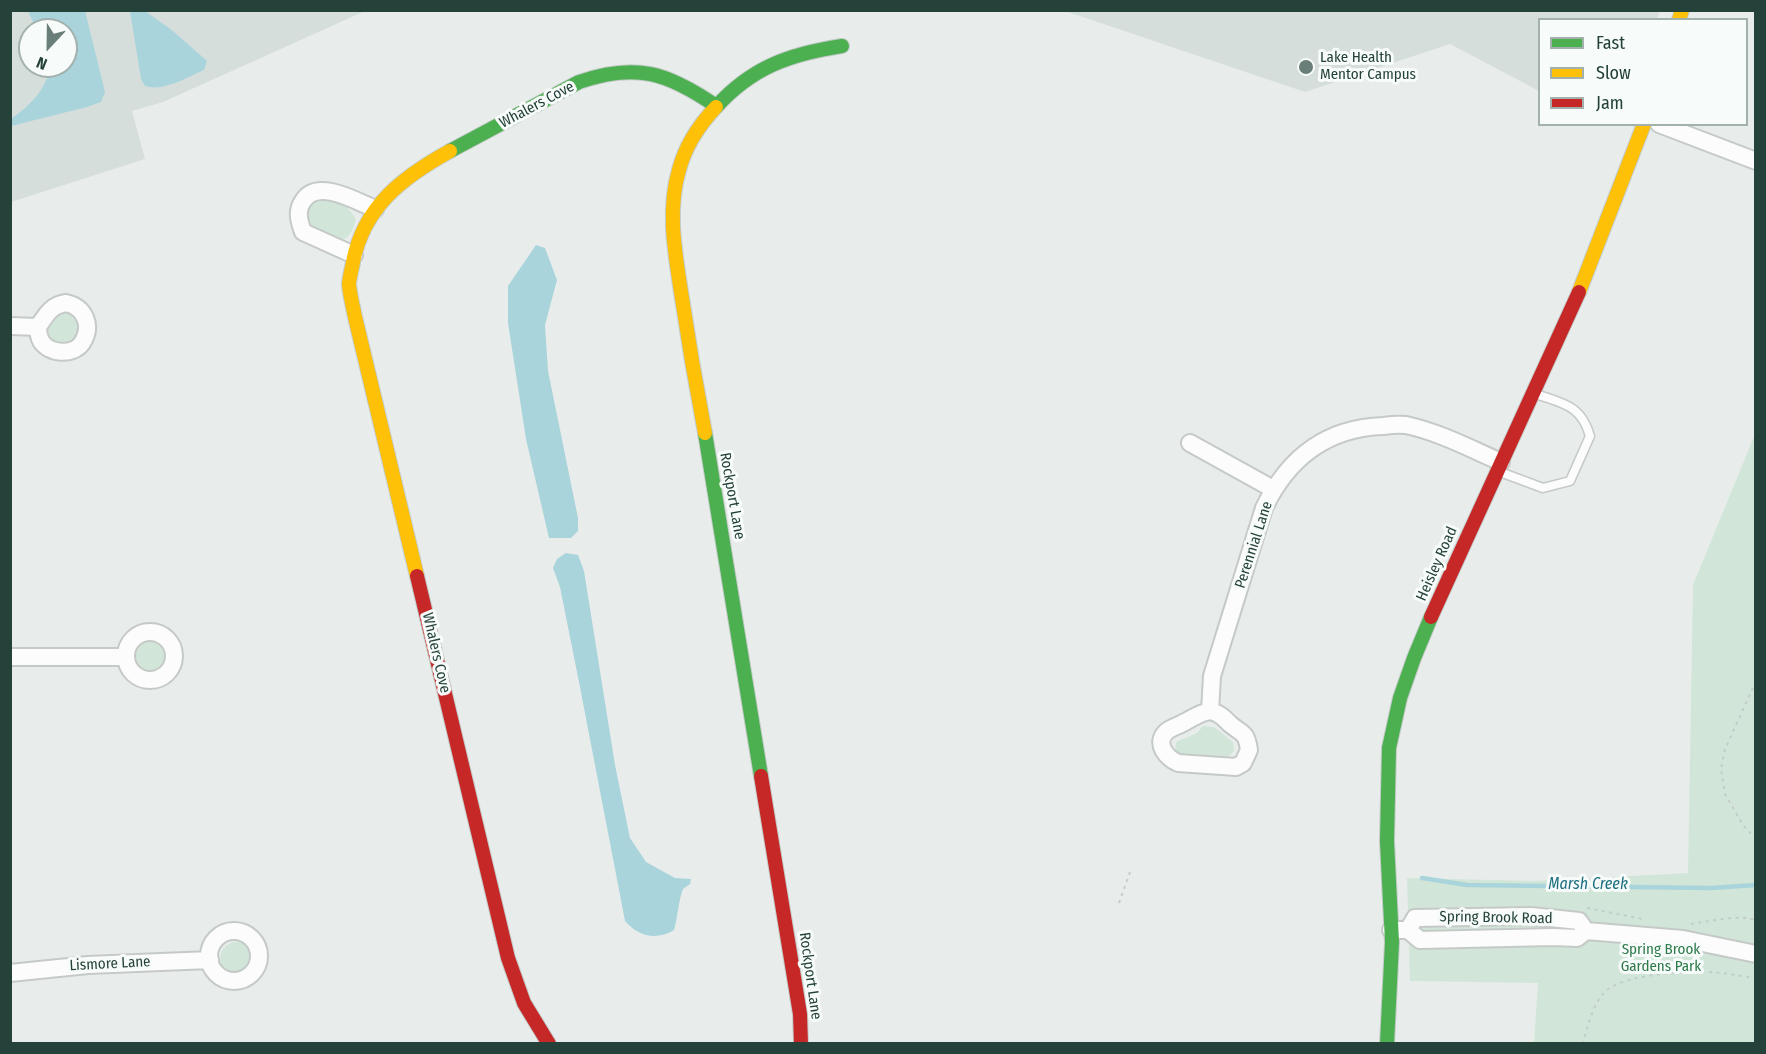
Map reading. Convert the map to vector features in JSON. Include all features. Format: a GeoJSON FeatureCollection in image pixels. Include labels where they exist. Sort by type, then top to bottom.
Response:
{"type":"FeatureCollection","features":[{"type":"Feature","properties":{"kind":"street","name":"Rockport Lane"},"geometry":{"type":"LineString","coordinates":[[801,1044],[800,1014],[732,592],[685,324],[672,219],[677,177],[690,144],[716,106],[732,88],[771,63],[804,51],[842,46]]}},
{"type":"Feature","properties":{"kind":"street","name":"Whalers Cove"},"geometry":{"type":"LineString","coordinates":[[549,1044],[535,1026],[525,1006],[515,982],[506,947],[355,317],[349,284],[354,255],[375,209],[387,194],[421,167],[589,78],[616,72],[662,76],[688,87],[716,106]]}},
{"type":"Feature","properties":{"kind":"street","name":"Heisley Road"},"geometry":{"type":"LineString","coordinates":[[1387,1044],[1400,930],[1387,841],[1389,748],[1400,698],[1414,658],[1588,273],[1643,126]]}},
{"type":"Feature","properties":{"kind":"street"},"geometry":{"type":"LineString","coordinates":[[1664,126],[1755,160]]}},
{"type":"Feature","properties":{"kind":"street"},"geometry":{"type":"LineString","coordinates":[[354,255],[303,232],[298,219],[300,204],[306,195],[316,191],[328,191],[375,209]]}},
{"type":"Feature","properties":{"kind":"street"},"geometry":{"type":"LineString","coordinates":[[10,326],[38,327]]}},
{"type":"Feature","properties":{"kind":"street","name":"Perennial Lane"},"geometry":{"type":"LineString","coordinates":[[1210,711],[1212,676],[1264,508],[1273,489],[1286,471],[1315,446],[1338,433],[1370,426],[1404,425],[1434,434],[1499,466]]}},
{"type":"Feature","properties":{"kind":"street"},"geometry":{"type":"LineString","coordinates":[[1190,443],[1273,489]]}},
{"type":"Feature","properties":{"kind":"street"},"geometry":{"type":"LineString","coordinates":[[10,657],[125,657]]}},
{"type":"Feature","properties":{"kind":"street"},"geometry":{"type":"LineString","coordinates":[[1210,711],[1222,715],[1242,731],[1249,750],[1243,763],[1236,767],[1178,764],[1170,759],[1161,743],[1166,731],[1198,714],[1210,711]]}},
{"type":"Feature","properties":{"kind":"street","name":"Spring Brook Road"},"geometry":{"type":"LineString","coordinates":[[1400,930],[1420,940],[1577,938],[1586,932],[1683,939],[1755,954]]}},
{"type":"Feature","properties":{"kind":"street","name":"Lismore Lane"},"geometry":{"type":"LineString","coordinates":[[10,973],[76,966],[210,960]]}},
{"type":"Feature","properties":{"kind":"lane"},"geometry":{"type":"LineString","coordinates":[[1499,466],[1543,488],[1570,481],[1590,436],[1585,419],[1571,407],[1533,393]]}},
{"type":"Feature","properties":{"kind":"path"},"geometry":{"type":"LineString","coordinates":[[1755,681],[1725,749],[1721,769],[1725,794],[1743,825],[1755,839]]}},
{"type":"Feature","properties":{"kind":"path"},"geometry":{"type":"LineString","coordinates":[[1119,903],[1130,872]]}},
{"type":"Feature","properties":{"kind":"path"},"geometry":{"type":"LineString","coordinates":[[1583,1044],[1598,1002],[1604,992],[1613,986],[1665,972],[1702,971],[1755,979]]}},
{"type":"Feature","properties":{"kind":"shaded area"},"geometry":{"type":"Polygon","coordinates":[[[11,11],[365,11],[163,102],[132,111],[145,159],[11,202],[11,11]]]}},
{"type":"Feature","properties":{"kind":"shaded area","name":"Lake Health Mentor Campus"},"geometry":{"type":"Polygon","coordinates":[[[1065,11],[1660,11],[1657,18],[1538,18],[1538,90],[1450,44],[1305,92],[1065,11]]]}},
{"type":"Feature","properties":{"kind":"green space"},"geometry":{"type":"Polygon","coordinates":[[[317,197],[340,203],[353,214],[356,220],[351,232],[345,238],[333,239],[304,221],[306,206],[317,197]]]}},
{"type":"Feature","properties":{"kind":"green space"},"geometry":{"type":"Polygon","coordinates":[[[62,312],[74,316],[78,328],[74,340],[62,344],[50,340],[46,328],[50,316],[62,312]]]}},
{"type":"Feature","properties":{"kind":"green space","name":"Spring Brook Gardens Park"},"geometry":{"type":"Polygon","coordinates":[[[1755,434],[1755,1043],[1534,1043],[1538,983],[1410,981],[1407,878],[1536,881],[1688,873],[1693,585],[1755,434]]]}},
{"type":"Feature","properties":{"kind":"green space"},"geometry":{"type":"Polygon","coordinates":[[[149,640],[161,646],[167,658],[161,670],[149,676],[137,670],[131,658],[137,646],[149,640]]]}},
{"type":"Feature","properties":{"kind":"green space"},"geometry":{"type":"Polygon","coordinates":[[[1203,726],[1214,727],[1233,742],[1234,751],[1227,758],[1179,756],[1175,753],[1176,742],[1197,733],[1203,726]]]}},
{"type":"Feature","properties":{"kind":"green space"},"geometry":{"type":"Polygon","coordinates":[[[237,942],[249,947],[254,959],[249,971],[237,976],[225,971],[220,959],[225,947],[237,942]]]}},
{"type":"Feature","properties":{"kind":"water"},"geometry":{"type":"Polygon","coordinates":[[[28,11],[85,11],[105,92],[101,102],[11,126],[11,119],[31,102],[47,78],[78,78],[78,18],[31,18],[28,11]]]}},
{"type":"Feature","properties":{"kind":"water"},"geometry":{"type":"Polygon","coordinates":[[[130,11],[145,11],[173,31],[207,61],[204,70],[160,87],[145,86],[141,79],[130,11]]]}},
{"type":"Feature","properties":{"kind":"water"},"geometry":{"type":"Polygon","coordinates":[[[536,245],[545,248],[557,280],[545,325],[548,371],[578,518],[578,531],[571,538],[549,538],[526,439],[508,323],[508,286],[536,245]]]}},
{"type":"Feature","properties":{"kind":"water"},"geometry":{"type":"Polygon","coordinates":[[[566,553],[578,555],[584,571],[615,765],[630,838],[646,862],[675,878],[691,879],[690,884],[683,889],[681,894],[674,930],[661,935],[641,933],[625,921],[560,587],[553,568],[557,559],[566,553]]]}},
{"type":"Feature","properties":{"kind":"waterway","name":"Marsh Creek"},"geometry":{"type":"LineString","coordinates":[[1422,878],[1467,885],[1711,888],[1756,885]]}},
{"type":"Feature","properties":{"kind":"traffic: fast"},"geometry":{"type":"LineString","coordinates":[[716,107],[744,82],[773,64],[805,53],[842,46]]}},
{"type":"Feature","properties":{"kind":"traffic: fast"},"geometry":{"type":"LineString","coordinates":[[450,151],[579,82],[599,76],[635,72],[651,74],[682,86],[716,106]]}},
{"type":"Feature","properties":{"kind":"traffic: fast"},"geometry":{"type":"LineString","coordinates":[[705,433],[761,776]]}},
{"type":"Feature","properties":{"kind":"traffic: fast"},"geometry":{"type":"LineString","coordinates":[[1387,1044],[1392,942],[1387,841],[1389,748],[1400,698],[1431,617]]}},
{"type":"Feature","properties":{"kind":"traffic: slow"},"geometry":{"type":"LineString","coordinates":[[1680,18],[1682,10]]}},
{"type":"Feature","properties":{"kind":"traffic: slow"},"geometry":{"type":"LineString","coordinates":[[705,433],[679,277],[673,200],[685,153],[704,121],[716,107]]}},
{"type":"Feature","properties":{"kind":"traffic: slow"},"geometry":{"type":"LineString","coordinates":[[1579,292],[1643,126]]}},
{"type":"Feature","properties":{"kind":"traffic: slow"},"geometry":{"type":"LineString","coordinates":[[417,576],[355,317],[349,282],[358,242],[376,209],[388,195],[417,171],[450,151]]}},
{"type":"Feature","properties":{"kind":"traffic: jam"},"geometry":{"type":"LineString","coordinates":[[1431,617],[1579,292]]}},
{"type":"Feature","properties":{"kind":"traffic: jam"},"geometry":{"type":"LineString","coordinates":[[417,576],[508,958],[524,1003],[549,1044]]}},
{"type":"Feature","properties":{"kind":"traffic: jam"},"geometry":{"type":"LineString","coordinates":[[761,776],[800,1014],[801,1044]]}},
{"type":"Feature","properties":{"kind":"place","name":"Lake Health Mentor Campus"},"geometry":{"type":"Point","coordinates":[1306,67]}}]}
